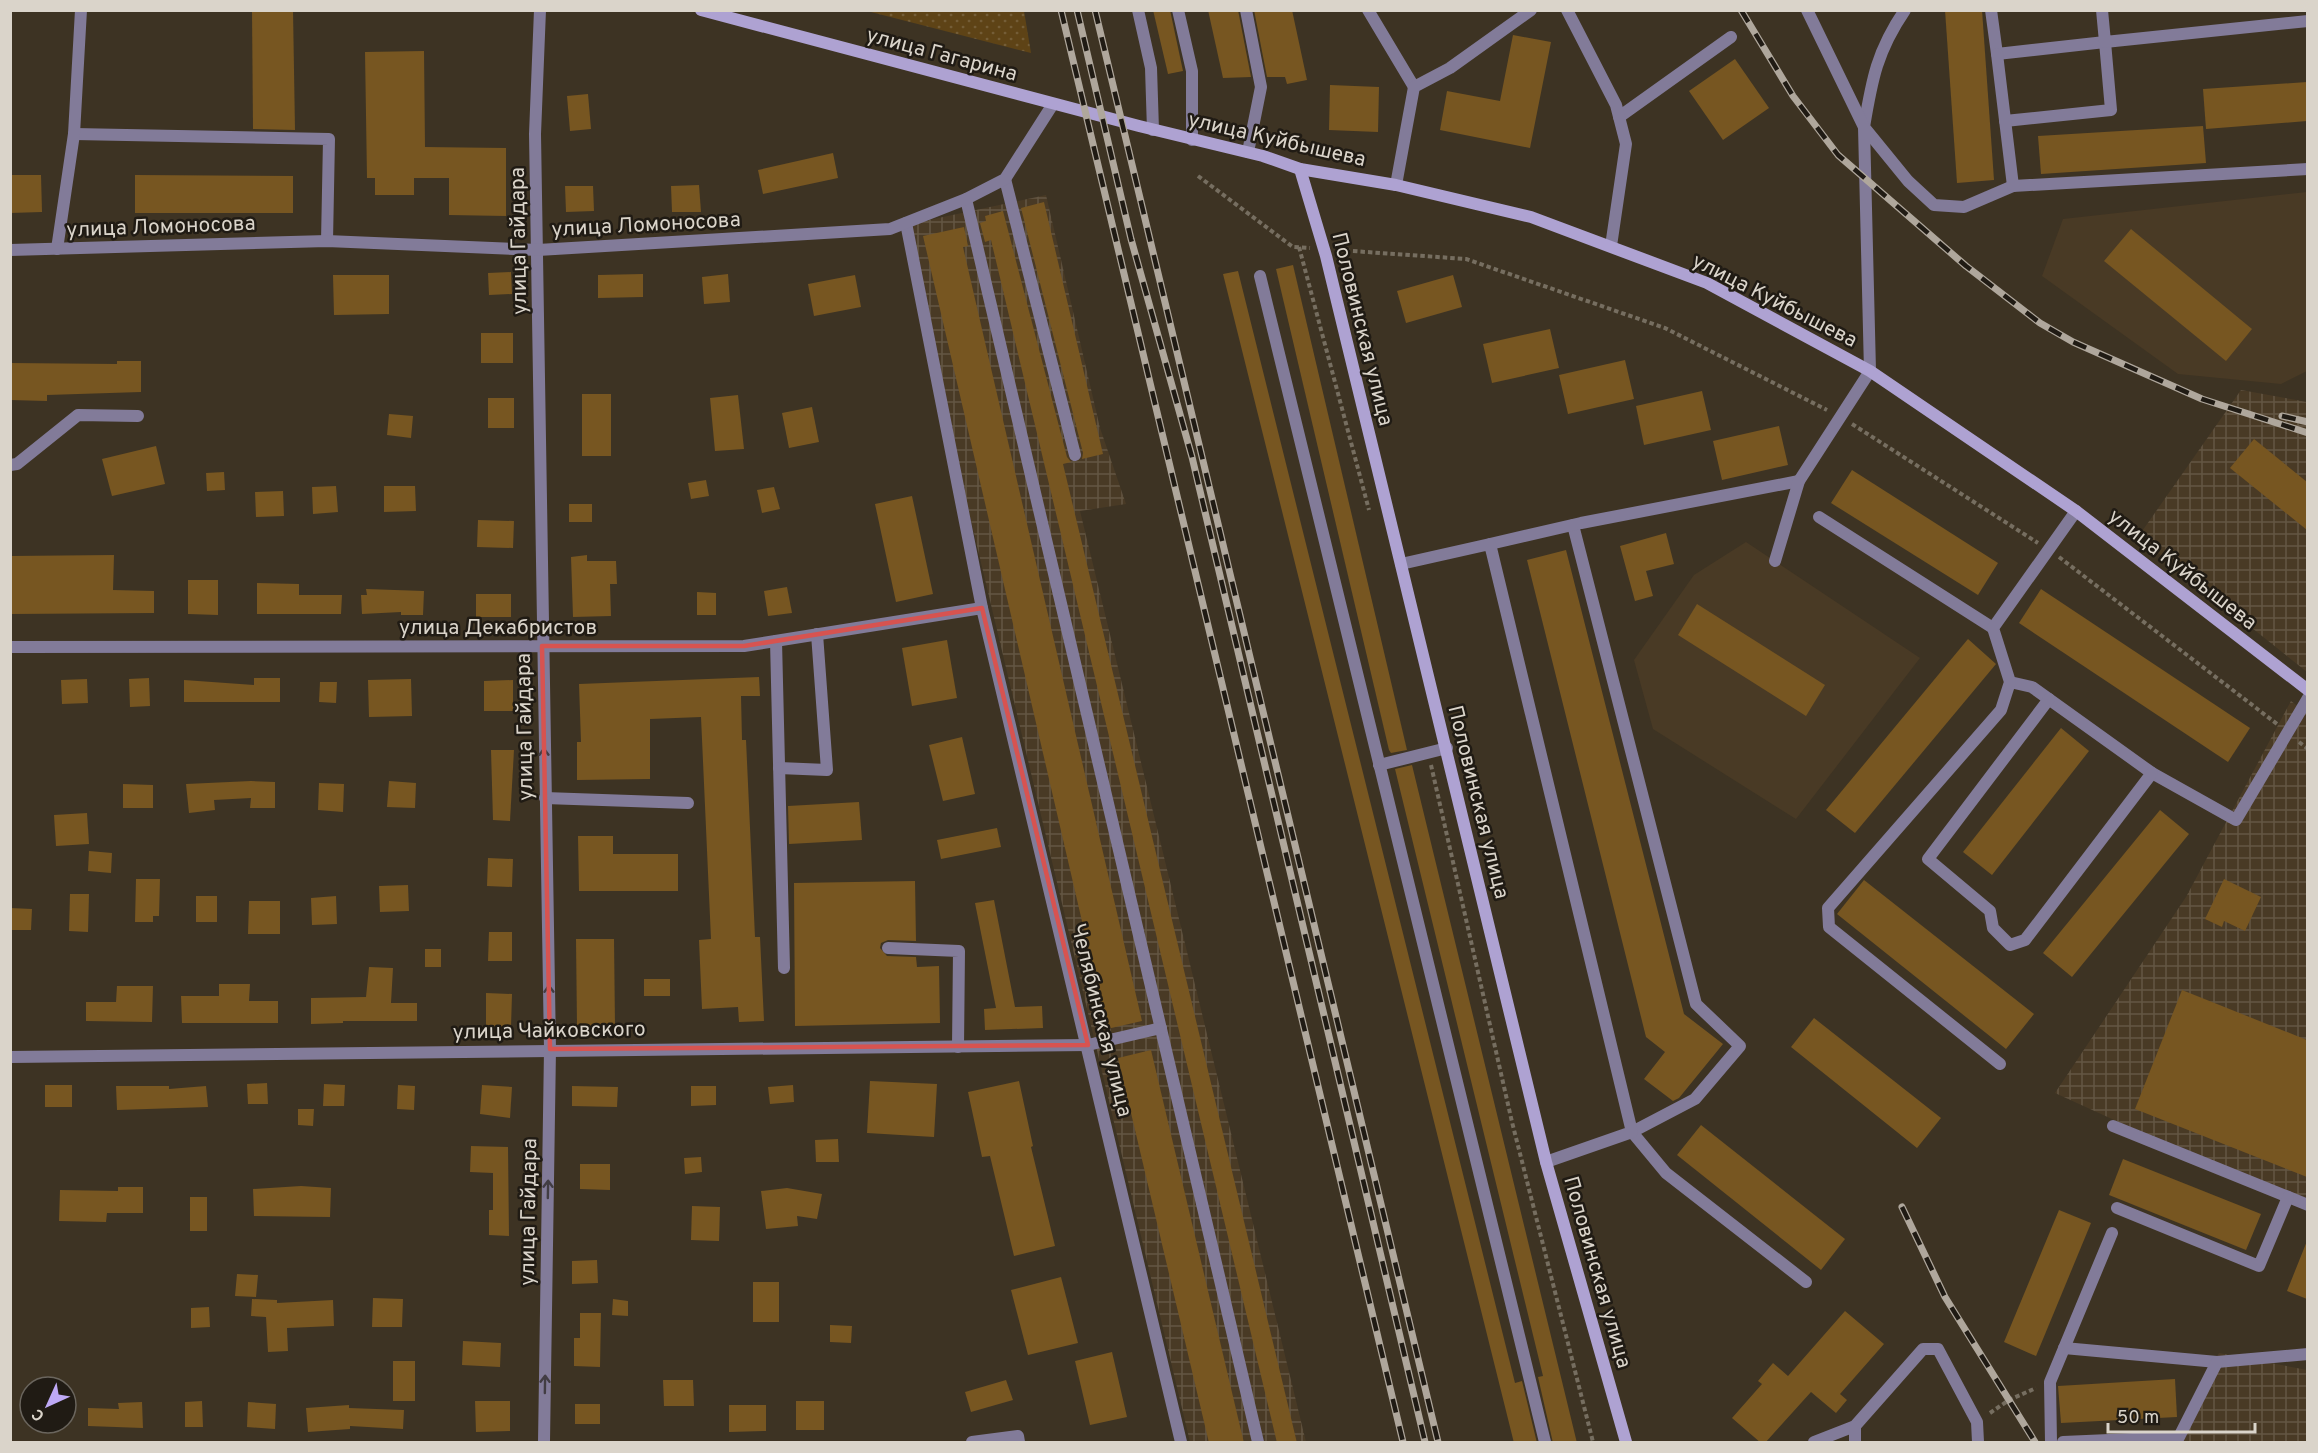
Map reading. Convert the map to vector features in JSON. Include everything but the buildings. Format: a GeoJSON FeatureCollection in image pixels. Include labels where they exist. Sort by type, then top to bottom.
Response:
{"type":"FeatureCollection","features":[{"type":"Feature","properties":{"kind":"main road","name":"улица Гагарина"},"geometry":{"type":"LineString","coordinates":[[700,10],[1139,126]]}},
{"type":"Feature","properties":{"kind":"main road","name":"улица Куйбышева"},"geometry":{"type":"LineString","coordinates":[[1139,126],[1248,152],[1300,169],[1396,185],[1531,217],[1707,283],[1870,371],[2076,511],[2307,690]]}},
{"type":"Feature","properties":{"kind":"main road","name":"Половинская улица"},"geometry":{"type":"LineString","coordinates":[[1300,169],[1324,249],[1546,1162],[1626,1443]]}},
{"type":"Feature","properties":{"kind":"street"},"geometry":{"type":"LineString","coordinates":[[57,249],[74,134],[81,10]]}},
{"type":"Feature","properties":{"kind":"street","name":"улица Гайдара"},"geometry":{"type":"LineString","coordinates":[[540,10],[536,134],[542,646],[550,1049],[544,1443]]}},
{"type":"Feature","properties":{"kind":"street"},"geometry":{"type":"LineString","coordinates":[[1138,10],[1151,68],[1153,130]]}},
{"type":"Feature","properties":{"kind":"street"},"geometry":{"type":"LineString","coordinates":[[1178,10],[1192,70],[1192,140]]}},
{"type":"Feature","properties":{"kind":"street"},"geometry":{"type":"LineString","coordinates":[[1246,10],[1261,87],[1248,152]]}},
{"type":"Feature","properties":{"kind":"street"},"geometry":{"type":"LineString","coordinates":[[1368,10],[1414,87],[1396,185]]}},
{"type":"Feature","properties":{"kind":"street"},"geometry":{"type":"LineString","coordinates":[[1414,87],[1449,68],[1531,10]]}},
{"type":"Feature","properties":{"kind":"street"},"geometry":{"type":"LineString","coordinates":[[1567,10],[1616,105],[1626,144],[1611,246]]}},
{"type":"Feature","properties":{"kind":"street"},"geometry":{"type":"LineString","coordinates":[[1807,10],[1864,127],[1908,181],[1934,205],[1964,207],[2013,186],[2307,169]]}},
{"type":"Feature","properties":{"kind":"street"},"geometry":{"type":"LineString","coordinates":[[1775,561],[1799,482],[1870,371],[1864,127],[1872,73],[1889,33],[1905,10]]}},
{"type":"Feature","properties":{"kind":"street"},"geometry":{"type":"LineString","coordinates":[[1991,10],[2013,186]]}},
{"type":"Feature","properties":{"kind":"street"},"geometry":{"type":"LineString","coordinates":[[2005,122],[2111,110],[2102,10]]}},
{"type":"Feature","properties":{"kind":"street"},"geometry":{"type":"LineString","coordinates":[[1997,54],[2307,21]]}},
{"type":"Feature","properties":{"kind":"street"},"geometry":{"type":"LineString","coordinates":[[1619,117],[1731,37]]}},
{"type":"Feature","properties":{"kind":"street"},"geometry":{"type":"LineString","coordinates":[[1053,104],[1005,179],[1075,455]]}},
{"type":"Feature","properties":{"kind":"street"},"geometry":{"type":"LineString","coordinates":[[74,134],[328,139],[327,241]]}},
{"type":"Feature","properties":{"kind":"street","name":"улица Ломоносова"},"geometry":{"type":"LineString","coordinates":[[10,249],[327,241],[538,250],[890,229],[966,199],[1005,179]]}},
{"type":"Feature","properties":{"kind":"street"},"geometry":{"type":"LineString","coordinates":[[966,199],[1258,1443]]}},
{"type":"Feature","properties":{"kind":"street","name":"Челябинская улица"},"geometry":{"type":"LineString","coordinates":[[906,223],[982,608],[1088,1045],[1181,1443]]}},
{"type":"Feature","properties":{"kind":"street"},"geometry":{"type":"LineString","coordinates":[[1260,276],[1545,1443]]}},
{"type":"Feature","properties":{"kind":"street"},"geometry":{"type":"LineString","coordinates":[[10,465],[17,464],[78,415],[138,416]]}},
{"type":"Feature","properties":{"kind":"street"},"geometry":{"type":"LineString","coordinates":[[1401,564],[1573,525],[1799,482]]}},
{"type":"Feature","properties":{"kind":"street"},"geometry":{"type":"LineString","coordinates":[[1993,628],[2076,511]]}},
{"type":"Feature","properties":{"kind":"street"},"geometry":{"type":"LineString","coordinates":[[1819,517],[1993,628],[2010,682],[2001,710],[1828,908],[1829,927],[2000,1064]]}},
{"type":"Feature","properties":{"kind":"street"},"geometry":{"type":"LineString","coordinates":[[1546,1162],[1632,1132],[1695,1099],[1740,1046],[1696,1004],[1573,525]]}},
{"type":"Feature","properties":{"kind":"street"},"geometry":{"type":"LineString","coordinates":[[1490,544],[1632,1132],[1666,1173],[1806,1282]]}},
{"type":"Feature","properties":{"kind":"street","name":"улица Декабристов"},"geometry":{"type":"LineString","coordinates":[[10,647],[744,646],[982,608]]}},
{"type":"Feature","properties":{"kind":"street"},"geometry":{"type":"LineString","coordinates":[[779,768],[827,770],[817,634]]}},
{"type":"Feature","properties":{"kind":"street"},"geometry":{"type":"LineString","coordinates":[[776,641],[784,968]]}},
{"type":"Feature","properties":{"kind":"street"},"geometry":{"type":"LineString","coordinates":[[2010,682],[2032,687],[2152,773],[2236,820],[2307,698]]}},
{"type":"Feature","properties":{"kind":"street"},"geometry":{"type":"LineString","coordinates":[[2049,699],[1928,859],[1990,911],[1993,928],[2010,945],[2025,940],[2152,773]]}},
{"type":"Feature","properties":{"kind":"street"},"geometry":{"type":"LineString","coordinates":[[1379,765],[1447,748]]}},
{"type":"Feature","properties":{"kind":"street"},"geometry":{"type":"LineString","coordinates":[[545,798],[688,802]]}},
{"type":"Feature","properties":{"kind":"street"},"geometry":{"type":"LineString","coordinates":[[888,948],[959,951],[958,1047]]}},
{"type":"Feature","properties":{"kind":"street","name":"улица Чайковского"},"geometry":{"type":"LineString","coordinates":[[10,1057],[550,1049],[1088,1045],[1161,1028]]}},
{"type":"Feature","properties":{"kind":"street"},"geometry":{"type":"LineString","coordinates":[[2113,1125],[2307,1204]]}},
{"type":"Feature","properties":{"kind":"street"},"geometry":{"type":"LineString","coordinates":[[2117,1208],[2259,1266],[2288,1197]]}},
{"type":"Feature","properties":{"kind":"street"},"geometry":{"type":"LineString","coordinates":[[2051,1443],[2050,1382],[2112,1233]]}},
{"type":"Feature","properties":{"kind":"street"},"geometry":{"type":"LineString","coordinates":[[2064,1348],[2217,1362],[2307,1354]]}},
{"type":"Feature","properties":{"kind":"street"},"geometry":{"type":"LineString","coordinates":[[1814,1443],[1855,1426],[1923,1349],[1938,1349],[1977,1422],[1978,1443]]}},
{"type":"Feature","properties":{"kind":"street"},"geometry":{"type":"LineString","coordinates":[[2063,1443],[2179,1437],[2217,1362]]}},
{"type":"Feature","properties":{"kind":"street"},"geometry":{"type":"LineString","coordinates":[[1855,1426],[1855,1443]]}},
{"type":"Feature","properties":{"kind":"street"},"geometry":{"type":"LineString","coordinates":[[972,1443],[1018,1436],[1019,1443]]}},
{"type":"Feature","properties":{"kind":"path"},"geometry":{"type":"LineString","coordinates":[[1198,176],[1293,247],[1466,259],[1665,328],[1840,417],[2048,549],[2280,727]]}},
{"type":"Feature","properties":{"kind":"path"},"geometry":{"type":"LineString","coordinates":[[1299,247],[1370,513]]}},
{"type":"Feature","properties":{"kind":"path"},"geometry":{"type":"LineString","coordinates":[[2289,735],[2307,749]]}},
{"type":"Feature","properties":{"kind":"path"},"geometry":{"type":"LineString","coordinates":[[1428,753],[1512,1122],[1593,1443]]}},
{"type":"Feature","properties":{"kind":"path"},"geometry":{"type":"LineString","coordinates":[[1977,1422],[2009,1400],[2050,1382]]}},
{"type":"Feature","properties":{"kind":"highlighted area"},"geometry":{"type":"Polygon","coordinates":[[[982,608],[1088,1045],[550,1049],[542,646],[744,646],[982,608]]]}},
{"type":"Feature","properties":{"kind":"shaded area"},"geometry":{"type":"Polygon","coordinates":[[[867,11],[1024,11],[1031,53],[867,11]]]}},
{"type":"Feature","properties":{"kind":"shaded area"},"geometry":{"type":"Polygon","coordinates":[[[2307,192],[2307,371],[2281,384],[2178,374],[2042,276],[2063,219],[2307,192]]]}},
{"type":"Feature","properties":{"kind":"shaded area"},"geometry":{"type":"Polygon","coordinates":[[[1046,195],[1100,428],[1126,504],[1080,511],[1306,1442],[1190,1442],[901,226],[1046,195]]]}},
{"type":"Feature","properties":{"kind":"shaded area"},"geometry":{"type":"Polygon","coordinates":[[[2241,390],[2307,402],[2307,672],[2138,537],[2241,390]]]}},
{"type":"Feature","properties":{"kind":"shaded area"},"geometry":{"type":"Polygon","coordinates":[[[1746,542],[1920,658],[1796,819],[1653,729],[1634,660],[1694,575],[1746,542]]]}},
{"type":"Feature","properties":{"kind":"shaded area"},"geometry":{"type":"Polygon","coordinates":[[[2291,701],[2308,714],[2307,1208],[2055,1093],[2186,897],[2291,701]]]}},
{"type":"Feature","properties":{"kind":"shaded area"},"geometry":{"type":"Polygon","coordinates":[[[2219,1353],[2307,1370],[2307,1442],[2171,1442],[2219,1353]]]}},
{"type":"Feature","properties":{"kind":"railway"},"geometry":{"type":"LineString","coordinates":[[1061,10],[1403,1442]]}},
{"type":"Feature","properties":{"kind":"railway"},"geometry":{"type":"LineString","coordinates":[[1077,10],[1131,239],[1192,457],[1425,1442]]}},
{"type":"Feature","properties":{"kind":"railway"},"geometry":{"type":"LineString","coordinates":[[1095,10],[1438,1442]]}},
{"type":"Feature","properties":{"kind":"railway"},"geometry":{"type":"LineString","coordinates":[[1741,10],[1793,96],[1838,155],[1966,266],[2040,323],[2073,342],[2202,399],[2308,433]]}},
{"type":"Feature","properties":{"kind":"railway"},"geometry":{"type":"LineString","coordinates":[[2282,416],[2308,422]]}},
{"type":"Feature","properties":{"kind":"railway"},"geometry":{"type":"LineString","coordinates":[[1902,1207],[1945,1297],[2035,1442]]}}]}
